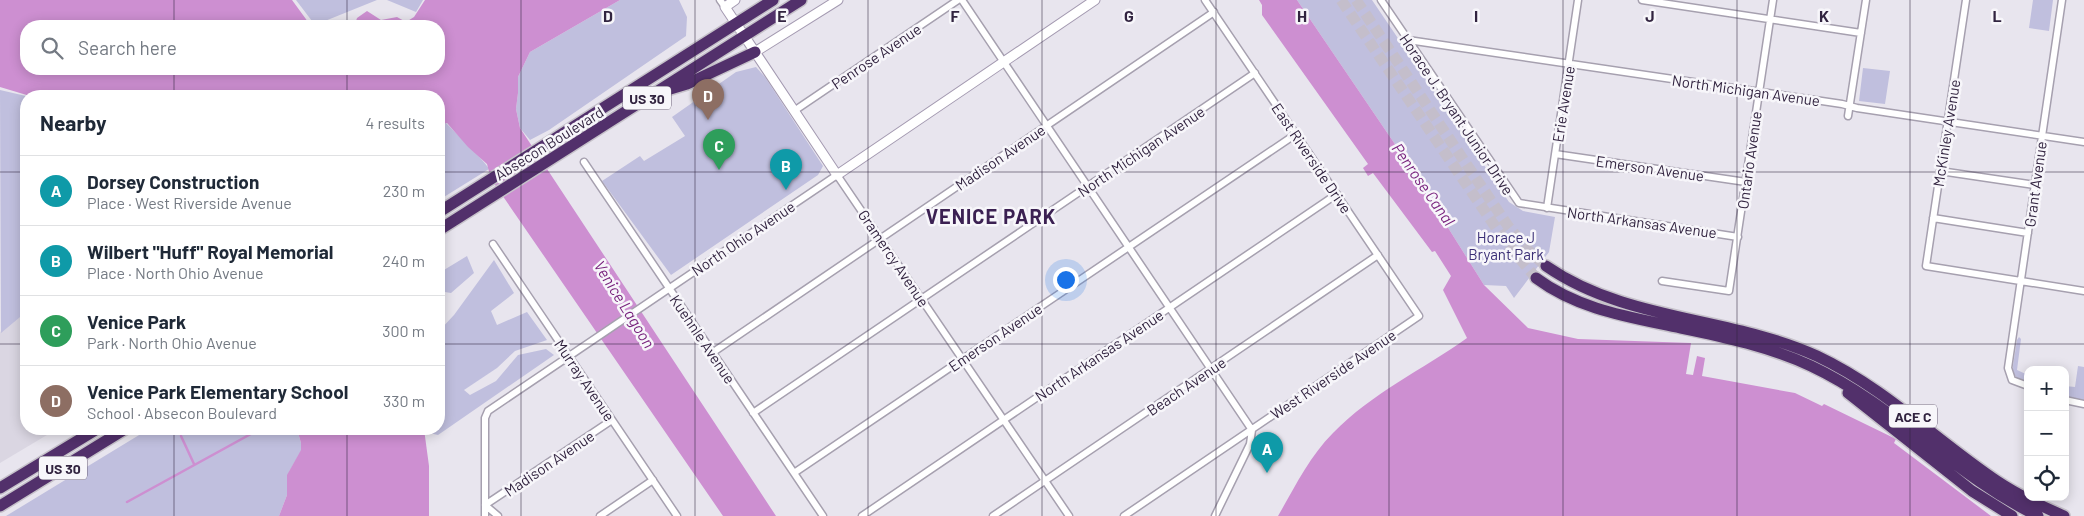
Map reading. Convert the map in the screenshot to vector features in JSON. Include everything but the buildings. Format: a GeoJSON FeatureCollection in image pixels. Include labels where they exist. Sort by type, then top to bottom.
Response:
{"type":"FeatureCollection","features":[{"type":"Feature","properties":{"kind":"highway","name":"Absecon Boulevard"},"geometry":{"type":"LineString","coordinates":[[445,208],[773,0]]}},
{"type":"Feature","properties":{"kind":"highway","name":"Absecon Boulevard"},"geometry":{"type":"LineString","coordinates":[[445,226],[801,0]]}},
{"type":"Feature","properties":{"kind":"highway"},"geometry":{"type":"LineString","coordinates":[[654,94],[687,84],[755,52]]}},
{"type":"Feature","properties":{"kind":"highway","name":"ACE C"},"geometry":{"type":"LineString","coordinates":[[1546,266],[1581,287],[1608,298],[1636,307],[1754,333],[1829,362],[1887,397],[1998,482],[2064,516]]}},
{"type":"Feature","properties":{"kind":"highway","name":"ACE C"},"geometry":{"type":"LineString","coordinates":[[1536,278],[1559,293],[1599,310],[1726,337],[1782,354],[1827,374],[1872,400],[1983,484],[2038,516]]}},
{"type":"Feature","properties":{"kind":"highway"},"geometry":{"type":"LineString","coordinates":[[1782,354],[1850,395],[1982,498],[2012,516]]}},
{"type":"Feature","properties":{"kind":"highway","name":"US 30"},"geometry":{"type":"LineString","coordinates":[[0,488],[87,435]]}},
{"type":"Feature","properties":{"kind":"highway","name":"US 30"},"geometry":{"type":"LineString","coordinates":[[0,506],[115,435]]}},
{"type":"Feature","properties":{"kind":"highway"},"geometry":{"type":"LineString","coordinates":[[0,482],[27,473]]}},
{"type":"Feature","properties":{"kind":"street"},"geometry":{"type":"LineString","coordinates":[[722,4],[734,0]]}},
{"type":"Feature","properties":{"kind":"street"},"geometry":{"type":"LineString","coordinates":[[755,52],[838,0]]}},
{"type":"Feature","properties":{"kind":"street","name":"Penrose Avenue"},"geometry":{"type":"LineString","coordinates":[[794,111],[958,0]]}},
{"type":"Feature","properties":{"kind":"street"},"geometry":{"type":"LineString","coordinates":[[962,0],[1252,430],[1250,444],[1215,516]]}},
{"type":"Feature","properties":{"kind":"street","name":"North Ohio Avenue"},"geometry":{"type":"LineString","coordinates":[[485,505],[485,418],[490,409],[1095,0]]}},
{"type":"Feature","properties":{"kind":"street","name":"East Riverside Drive"},"geometry":{"type":"LineString","coordinates":[[1205,0],[1419,316]]}},
{"type":"Feature","properties":{"kind":"street","name":"Erie Avenue"},"geometry":{"type":"LineString","coordinates":[[1547,208],[1578,0]]}},
{"type":"Feature","properties":{"kind":"street"},"geometry":{"type":"LineString","coordinates":[[1642,0],[1861,33]]}},
{"type":"Feature","properties":{"kind":"street","name":"Ontario Avenue"},"geometry":{"type":"LineString","coordinates":[[1662,281],[1729,290],[1773,0]]}},
{"type":"Feature","properties":{"kind":"street"},"geometry":{"type":"LineString","coordinates":[[1848,116],[1866,0]]}},
{"type":"Feature","properties":{"kind":"street","name":"McKinley Avenue"},"geometry":{"type":"LineString","coordinates":[[1966,0],[1926,266],[2021,281]]}},
{"type":"Feature","properties":{"kind":"street","name":"Grant Avenue"},"geometry":{"type":"LineString","coordinates":[[2024,384],[2012,380],[2008,368],[2062,0]]}},
{"type":"Feature","properties":{"kind":"street","name":"Horace J. Bryant Junior Drive"},"geometry":{"type":"LineString","coordinates":[[1383,1],[1516,201],[1522,204],[1547,208]]}},
{"type":"Feature","properties":{"kind":"street","name":"Gramercy Avenue"},"geometry":{"type":"LineString","coordinates":[[722,4],[1069,516]]}},
{"type":"Feature","properties":{"kind":"street","name":"Madison Avenue"},"geometry":{"type":"LineString","coordinates":[[712,352],[1214,12]]}},
{"type":"Feature","properties":{"kind":"street","name":"North Michigan Avenue"},"geometry":{"type":"LineString","coordinates":[[1408,40],[2084,142]]}},
{"type":"Feature","properties":{"kind":"street","name":"North Michigan Avenue"},"geometry":{"type":"LineString","coordinates":[[753,413],[1255,73]]}},
{"type":"Feature","properties":{"kind":"street","name":"Emerson Avenue"},"geometry":{"type":"LineString","coordinates":[[794,473],[1296,134]]}},
{"type":"Feature","properties":{"kind":"street","name":"Emerson Avenue"},"geometry":{"type":"LineString","coordinates":[[1555,154],[1746,182]]}},
{"type":"Feature","properties":{"kind":"street","name":"Kuehnle Avenue"},"geometry":{"type":"LineString","coordinates":[[584,162],[823,516]]}},
{"type":"Feature","properties":{"kind":"street"},"geometry":{"type":"LineString","coordinates":[[1940,171],[2035,185]]}},
{"type":"Feature","properties":{"kind":"street","name":"North Arkansas Avenue"},"geometry":{"type":"LineString","coordinates":[[862,516],[1337,194]]}},
{"type":"Feature","properties":{"kind":"street","name":"North Arkansas Avenue"},"geometry":{"type":"LineString","coordinates":[[1547,208],[1738,237]]}},
{"type":"Feature","properties":{"kind":"street"},"geometry":{"type":"LineString","coordinates":[[1933,218],[2028,232]]}},
{"type":"Feature","properties":{"kind":"street","name":"Murray Avenue"},"geometry":{"type":"LineString","coordinates":[[493,244],[677,516]]}},
{"type":"Feature","properties":{"kind":"street","name":"Beach Avenue"},"geometry":{"type":"LineString","coordinates":[[993,516],[1378,255]]}},
{"type":"Feature","properties":{"kind":"street"},"geometry":{"type":"LineString","coordinates":[[2021,281],[2084,291]]}},
{"type":"Feature","properties":{"kind":"street","name":"West Riverside Avenue"},"geometry":{"type":"LineString","coordinates":[[1124,516],[1419,316]]}},
{"type":"Feature","properties":{"kind":"street"},"geometry":{"type":"LineString","coordinates":[[2069,401],[2084,404]]}},
{"type":"Feature","properties":{"kind":"street","name":"Madison Avenue"},"geometry":{"type":"LineString","coordinates":[[485,505],[612,420]]}},
{"type":"Feature","properties":{"kind":"street"},"geometry":{"type":"LineString","coordinates":[[600,516],[653,480]]}},
{"type":"Feature","properties":{"kind":"street"},"geometry":{"type":"LineString","coordinates":[[485,505],[485,516]]}},
{"type":"Feature","properties":{"kind":"street"},"geometry":{"type":"LineString","coordinates":[[485,505],[498,516]]}},
{"type":"Feature","properties":{"kind":"shaded area"},"geometry":{"type":"Polygon","coordinates":[[[20,317],[20,435],[47,435],[0,463],[0,332],[20,317]]]}},
{"type":"Feature","properties":{"kind":"green space"},"geometry":{"type":"Polygon","coordinates":[[[296,0],[377,0],[327,20],[311,20],[296,0]]]}},
{"type":"Feature","properties":{"kind":"green space"},"geometry":{"type":"Polygon","coordinates":[[[387,0],[423,0],[416,12],[387,0]]]}},
{"type":"Feature","properties":{"kind":"green space"},"geometry":{"type":"Polygon","coordinates":[[[620,0],[679,0],[687,17],[686,36],[549,130],[530,140],[520,128],[516,109],[518,77],[530,52],[620,0]]]}},
{"type":"Feature","properties":{"kind":"green space","name":"Horace J Bryant Park"},"geometry":{"type":"Polygon","coordinates":[[[1297,0],[1372,0],[1509,202],[1523,211],[1555,217],[1549,252],[1514,298],[1506,286],[1484,285],[1403,156],[1297,0]]]}},
{"type":"Feature","properties":{"kind":"green space"},"geometry":{"type":"Polygon","coordinates":[[[2033,0],[2053,0],[2049,31],[2029,28],[2033,0]]]}},
{"type":"Feature","properties":{"kind":"green space"},"geometry":{"type":"Polygon","coordinates":[[[756,67],[765,77],[823,166],[818,175],[671,275],[602,181],[640,156],[644,161],[685,136],[672,117],[736,72],[756,67]]]}},
{"type":"Feature","properties":{"kind":"green space"},"geometry":{"type":"Polygon","coordinates":[[[1863,68],[1890,71],[1885,104],[1859,101],[1863,68]]]}},
{"type":"Feature","properties":{"kind":"green space"},"geometry":{"type":"Polygon","coordinates":[[[0,90],[20,95],[20,317],[1,333],[0,90]]]}},
{"type":"Feature","properties":{"kind":"green space"},"geometry":{"type":"Polygon","coordinates":[[[445,123],[477,154],[489,169],[445,196],[445,123]]]}},
{"type":"Feature","properties":{"kind":"green space"},"geometry":{"type":"Polygon","coordinates":[[[467,256],[474,273],[451,293],[445,292],[445,269],[467,256]]]}},
{"type":"Feature","properties":{"kind":"green space"},"geometry":{"type":"Polygon","coordinates":[[[494,260],[514,293],[491,311],[497,325],[527,312],[547,340],[515,351],[497,368],[464,390],[470,395],[496,381],[518,355],[546,349],[554,355],[445,430],[445,325],[494,260]]]}},
{"type":"Feature","properties":{"kind":"green space"},"geometry":{"type":"Polygon","coordinates":[[[2019,337],[2021,339],[2017,370],[2024,373],[2024,381],[2017,378],[2012,372],[2019,337]]]}},
{"type":"Feature","properties":{"kind":"green space"},"geometry":{"type":"Polygon","coordinates":[[[2078,366],[2084,367],[2084,402],[2069,399],[2069,386],[2075,387],[2078,366]]]}},
{"type":"Feature","properties":{"kind":"green space"},"geometry":{"type":"Polygon","coordinates":[[[139,435],[299,435],[301,443],[301,451],[289,472],[287,495],[279,516],[6,516],[139,435]]]}},
{"type":"Feature","properties":{"kind":"water","name":"Venice Lagoon"},"geometry":{"type":"Polygon","coordinates":[[[0,0],[292,0],[307,20],[20,20],[20,75],[445,75],[445,20],[409,20],[414,17],[425,0],[620,0],[530,52],[518,77],[516,109],[520,128],[776,516],[723,516],[491,179],[487,164],[468,147],[447,123],[445,124],[445,90],[20,90],[20,93],[0,87],[0,0]]]}},
{"type":"Feature","properties":{"kind":"water"},"geometry":{"type":"Polygon","coordinates":[[[1259,0],[1297,0],[1403,156],[1484,285],[1528,328],[1578,339],[1691,343],[1686,374],[1693,375],[1697,356],[1705,358],[1702,376],[1795,393],[1822,406],[1824,404],[1896,439],[1894,443],[1991,516],[1278,516],[1303,473],[1324,442],[1333,433],[1364,406],[1467,338],[1443,290],[1451,276],[1435,251],[1432,252],[1373,173],[1368,176],[1363,168],[1368,164],[1262,15],[1262,5],[1259,0]]]}},
{"type":"Feature","properties":{"kind":"water"},"geometry":{"type":"Polygon","coordinates":[[[367,11],[381,20],[356,20],[367,11]]]}},
{"type":"Feature","properties":{"kind":"water"},"geometry":{"type":"Polygon","coordinates":[[[397,17],[402,20],[381,20],[397,17]]]}},
{"type":"Feature","properties":{"kind":"water"},"geometry":{"type":"Polygon","coordinates":[[[299,435],[425,435],[429,466],[429,516],[279,516],[287,495],[287,475],[301,450],[299,435]]]}},
{"type":"Feature","properties":{"kind":"waterway"},"geometry":{"type":"LineString","coordinates":[[127,502],[249,435]]}},
{"type":"Feature","properties":{"kind":"waterway"},"geometry":{"type":"LineString","coordinates":[[181,436],[194,464]]}},
{"type":"Feature","properties":{"kind":"tunnel"},"geometry":{"type":"LineString","coordinates":[[1341,0],[1505,241],[1536,278]]}},
{"type":"Feature","properties":{"kind":"tunnel"},"geometry":{"type":"LineString","coordinates":[[1356,0],[1508,226],[1529,251],[1546,266]]}},
{"type":"Feature","properties":{"kind":"place","name":"Venice Park Elementary School"},"geometry":{"type":"Point","coordinates":[708,120]}},
{"type":"Feature","properties":{"kind":"place","name":"Venice Park"},"geometry":{"type":"Point","coordinates":[719,170]}},
{"type":"Feature","properties":{"kind":"place","name":"Wilbert \"Huff\" Royal Memorial"},"geometry":{"type":"Point","coordinates":[786,190]}},
{"type":"Feature","properties":{"kind":"place","name":"Dorsey Construction"},"geometry":{"type":"Point","coordinates":[1267,473]}},
{"type":"Feature","properties":{"kind":"district","name":"VENICE PARK"},"geometry":{"type":"Point","coordinates":[991,216]}},
{"type":"Feature","properties":{"kind":"water label","name":"Penrose Canal"},"geometry":{"type":"Point","coordinates":[1424,184]}}]}
